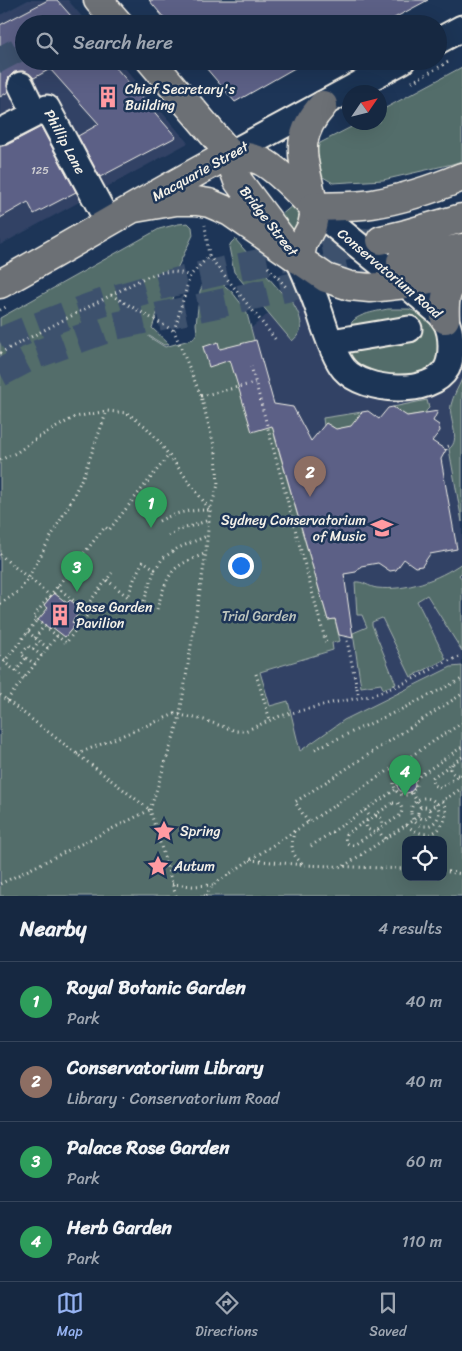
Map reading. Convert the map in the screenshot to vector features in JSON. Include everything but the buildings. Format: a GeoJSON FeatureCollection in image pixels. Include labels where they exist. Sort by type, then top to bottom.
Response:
{"type":"FeatureCollection","features":[{"type":"Feature","properties":{"kind":"main road"},"geometry":{"type":"LineString","coordinates":[[98,0],[111,15]]}},
{"type":"Feature","properties":{"kind":"main road","name":"Bridge Street"},"geometry":{"type":"LineString","coordinates":[[159,70],[230,154],[238,180],[300,260]]}},
{"type":"Feature","properties":{"kind":"main road"},"geometry":{"type":"LineString","coordinates":[[300,260],[303,243],[313,221],[313,206],[302,149],[304,135],[308,125],[323,105]]}},
{"type":"Feature","properties":{"kind":"main road","name":"Conservatorium Road"},"geometry":{"type":"LineString","coordinates":[[230,154],[252,158],[267,164],[313,206]]}},
{"type":"Feature","properties":{"kind":"main road","name":"Macquarie Street"},"geometry":{"type":"LineString","coordinates":[[4,295],[44,260],[230,154]]}},
{"type":"Feature","properties":{"kind":"main road"},"geometry":{"type":"LineString","coordinates":[[313,206],[372,204],[414,194],[462,177]]}},
{"type":"Feature","properties":{"kind":"main road"},"geometry":{"type":"LineString","coordinates":[[135,208],[176,201],[209,203],[230,212],[326,278],[350,286],[370,288],[402,255],[462,205]]}},
{"type":"Feature","properties":{"kind":"main road"},"geometry":{"type":"LineString","coordinates":[[402,255],[462,218]]}},
{"type":"Feature","properties":{"kind":"main road"},"geometry":{"type":"LineString","coordinates":[[402,255],[462,240]]}},
{"type":"Feature","properties":{"kind":"main road"},"geometry":{"type":"LineString","coordinates":[[402,255],[462,248]]}},
{"type":"Feature","properties":{"kind":"main road"},"geometry":{"type":"LineString","coordinates":[[402,255],[462,274]]}},
{"type":"Feature","properties":{"kind":"main road"},"geometry":{"type":"LineString","coordinates":[[453,326],[444,307],[447,292],[455,280],[462,274]]}},
{"type":"Feature","properties":{"kind":"street"},"geometry":{"type":"LineString","coordinates":[[447,49],[462,28]]}},
{"type":"Feature","properties":{"kind":"street","name":"Macquarie Street"},"geometry":{"type":"LineString","coordinates":[[230,154],[386,70]]}},
{"type":"Feature","properties":{"kind":"street"},"geometry":{"type":"LineString","coordinates":[[21,85],[35,114]]}},
{"type":"Feature","properties":{"kind":"street","name":"Phillip Lane"},"geometry":{"type":"LineString","coordinates":[[0,132],[47,108],[108,222]]}},
{"type":"Feature","properties":{"kind":"street","name":"Conservatorium Road"},"geometry":{"type":"LineString","coordinates":[[300,260],[341,364],[345,370],[357,379],[376,386],[396,388],[424,384],[434,380],[454,365],[449,360],[453,326],[402,255],[331,223],[313,206]]}},
{"type":"Feature","properties":{"kind":"street"},"geometry":{"type":"LineString","coordinates":[[331,342],[409,329]]}},
{"type":"Feature","properties":{"kind":"path"},"geometry":{"type":"LineString","coordinates":[[404,86],[423,70]]}},
{"type":"Feature","properties":{"kind":"path"},"geometry":{"type":"LineString","coordinates":[[204,217],[209,256],[276,340]]}},
{"type":"Feature","properties":{"kind":"path"},"geometry":{"type":"LineString","coordinates":[[174,331],[190,276],[209,256]]}},
{"type":"Feature","properties":{"kind":"path"},"geometry":{"type":"LineString","coordinates":[[0,353],[156,273],[167,271],[179,272],[190,276]]}},
{"type":"Feature","properties":{"kind":"path"},"geometry":{"type":"LineString","coordinates":[[0,310],[4,295]]}},
{"type":"Feature","properties":{"kind":"path"},"geometry":{"type":"LineString","coordinates":[[111,295],[174,331],[201,396],[216,453],[218,485],[210,510],[206,553],[180,715],[150,810],[176,896]]}},
{"type":"Feature","properties":{"kind":"path"},"geometry":{"type":"LineString","coordinates":[[251,366],[326,643]]}},
{"type":"Feature","properties":{"kind":"path"},"geometry":{"type":"LineString","coordinates":[[201,396],[255,383]]}},
{"type":"Feature","properties":{"kind":"path"},"geometry":{"type":"LineString","coordinates":[[0,460],[16,453],[39,437],[75,417],[107,411],[127,413],[145,426],[156,438],[210,510]]}},
{"type":"Feature","properties":{"kind":"path"},"geometry":{"type":"LineString","coordinates":[[0,604],[19,591],[29,578],[70,503],[107,411]]}},
{"type":"Feature","properties":{"kind":"path"},"geometry":{"type":"LineString","coordinates":[[446,450],[446,447],[449,446]]}},
{"type":"Feature","properties":{"kind":"path"},"geometry":{"type":"LineString","coordinates":[[57,587],[89,613],[66,643],[34,617],[57,587],[105,527],[109,530],[168,454]]}},
{"type":"Feature","properties":{"kind":"path"},"geometry":{"type":"LineString","coordinates":[[159,521],[192,510],[210,510]]}},
{"type":"Feature","properties":{"kind":"path"},"geometry":{"type":"LineString","coordinates":[[168,536],[209,520]]}},
{"type":"Feature","properties":{"kind":"path"},"geometry":{"type":"LineString","coordinates":[[144,600],[155,569],[162,558],[178,548],[208,536]]}},
{"type":"Feature","properties":{"kind":"path"},"geometry":{"type":"LineString","coordinates":[[157,609],[166,582],[175,569],[206,553]]}},
{"type":"Feature","properties":{"kind":"path"},"geometry":{"type":"LineString","coordinates":[[0,554],[50,597]]}},
{"type":"Feature","properties":{"kind":"path"},"geometry":{"type":"LineString","coordinates":[[106,580],[128,597],[143,561],[155,569]]}},
{"type":"Feature","properties":{"kind":"path"},"geometry":{"type":"LineString","coordinates":[[84,609],[112,573]]}},
{"type":"Feature","properties":{"kind":"path"},"geometry":{"type":"LineString","coordinates":[[5,660],[37,620]]}},
{"type":"Feature","properties":{"kind":"path"},"geometry":{"type":"LineString","coordinates":[[35,638],[44,626]]}},
{"type":"Feature","properties":{"kind":"path"},"geometry":{"type":"LineString","coordinates":[[28,632],[48,648]]}},
{"type":"Feature","properties":{"kind":"path"},"geometry":{"type":"LineString","coordinates":[[7,700],[57,636]]}},
{"type":"Feature","properties":{"kind":"path"},"geometry":{"type":"LineString","coordinates":[[346,636],[359,697]]}},
{"type":"Feature","properties":{"kind":"path"},"geometry":{"type":"LineString","coordinates":[[21,640],[42,656]]}},
{"type":"Feature","properties":{"kind":"path"},"geometry":{"type":"LineString","coordinates":[[33,650],[39,641]]}},
{"type":"Feature","properties":{"kind":"path"},"geometry":{"type":"LineString","coordinates":[[21,654],[28,646]]}},
{"type":"Feature","properties":{"kind":"path"},"geometry":{"type":"LineString","coordinates":[[14,648],[35,664]]}},
{"type":"Feature","properties":{"kind":"path"},"geometry":{"type":"LineString","coordinates":[[1,654],[5,660],[4,662],[24,678]]}},
{"type":"Feature","properties":{"kind":"path"},"geometry":{"type":"LineString","coordinates":[[77,754],[175,714],[204,720],[236,731],[245,731],[280,716],[331,703],[370,696],[407,682],[462,656]]}},
{"type":"Feature","properties":{"kind":"path"},"geometry":{"type":"LineString","coordinates":[[16,672],[26,658]]}},
{"type":"Feature","properties":{"kind":"path"},"geometry":{"type":"LineString","coordinates":[[256,674],[270,720]]}},
{"type":"Feature","properties":{"kind":"path"},"geometry":{"type":"LineString","coordinates":[[315,749],[462,679]]}},
{"type":"Feature","properties":{"kind":"path"},"geometry":{"type":"LineString","coordinates":[[0,694],[150,810]]}},
{"type":"Feature","properties":{"kind":"path"},"geometry":{"type":"LineString","coordinates":[[308,822],[295,802],[462,694]]}},
{"type":"Feature","properties":{"kind":"path"},"geometry":{"type":"LineString","coordinates":[[205,896],[213,885],[250,860],[462,723]]}},
{"type":"Feature","properties":{"kind":"path"},"geometry":{"type":"LineString","coordinates":[[415,779],[462,747]]}},
{"type":"Feature","properties":{"kind":"path"},"geometry":{"type":"LineString","coordinates":[[451,755],[454,763]]}},
{"type":"Feature","properties":{"kind":"path"},"geometry":{"type":"LineString","coordinates":[[461,758],[433,777],[433,785],[441,788],[461,774]]}},
{"type":"Feature","properties":{"kind":"path"},"geometry":{"type":"LineString","coordinates":[[454,763],[450,769],[455,775],[461,774]]}},
{"type":"Feature","properties":{"kind":"path"},"geometry":{"type":"LineString","coordinates":[[394,766],[400,774]]}},
{"type":"Feature","properties":{"kind":"path"},"geometry":{"type":"LineString","coordinates":[[400,774],[410,774],[415,779],[417,785],[412,793],[403,796],[395,790],[394,780],[400,774]]}},
{"type":"Feature","properties":{"kind":"path"},"geometry":{"type":"LineString","coordinates":[[421,808],[429,809],[462,788]]}},
{"type":"Feature","properties":{"kind":"path"},"geometry":{"type":"LineString","coordinates":[[310,846],[395,790]]}},
{"type":"Feature","properties":{"kind":"path"},"geometry":{"type":"LineString","coordinates":[[412,793],[421,808]]}},
{"type":"Feature","properties":{"kind":"path"},"geometry":{"type":"LineString","coordinates":[[428,798],[437,804],[439,813],[436,821],[424,826],[416,823],[411,809],[417,800],[428,798]]}},
{"type":"Feature","properties":{"kind":"path"},"geometry":{"type":"LineString","coordinates":[[406,825],[422,834],[430,834],[436,831],[441,827],[446,815],[442,801]]}},
{"type":"Feature","properties":{"kind":"path"},"geometry":{"type":"LineString","coordinates":[[393,803],[398,803],[401,806],[400,814],[354,846],[350,845],[345,838],[346,834],[375,816],[393,803]]}},
{"type":"Feature","properties":{"kind":"path"},"geometry":{"type":"LineString","coordinates":[[344,866],[414,820],[419,816],[418,813],[421,808]]}},
{"type":"Feature","properties":{"kind":"path"},"geometry":{"type":"LineString","coordinates":[[419,816],[424,819],[428,817],[429,809]]}},
{"type":"Feature","properties":{"kind":"path"},"geometry":{"type":"LineString","coordinates":[[0,884],[150,810]]}},
{"type":"Feature","properties":{"kind":"path"},"geometry":{"type":"LineString","coordinates":[[365,810],[369,819]]}},
{"type":"Feature","properties":{"kind":"path"},"geometry":{"type":"LineString","coordinates":[[375,816],[379,816],[382,819],[382,827]]}},
{"type":"Feature","properties":{"kind":"path"},"geometry":{"type":"LineString","coordinates":[[369,819],[366,825],[367,829],[376,831],[384,839]]}},
{"type":"Feature","properties":{"kind":"path"},"geometry":{"type":"LineString","coordinates":[[294,831],[292,851],[305,865]]}},
{"type":"Feature","properties":{"kind":"path"},"geometry":{"type":"LineString","coordinates":[[250,860],[305,865],[402,869]]}},
{"type":"Feature","properties":{"kind":"path"},"geometry":{"type":"LineString","coordinates":[[447,872],[462,874]]}},
{"type":"Feature","properties":{"kind":"path"},"geometry":{"type":"LineString","coordinates":[[172,884],[192,886],[213,885]]}},
{"type":"Feature","properties":{"kind":"shaded area"},"geometry":{"type":"Polygon","coordinates":[[[28,0],[68,0],[80,15],[15,15],[15,70],[127,70],[188,143],[0,245],[0,15],[28,0]]]}},
{"type":"Feature","properties":{"kind":"shaded area","name":"Sydney Conservatorium of Music"},"geometry":{"type":"Polygon","coordinates":[[[299,296],[306,303],[328,368],[343,386],[358,394],[366,397],[387,398],[462,369],[462,666],[451,667],[344,720],[299,751],[288,701],[270,707],[260,672],[333,650],[331,643],[340,641],[335,619],[328,620],[275,438],[281,436],[250,329],[269,313],[292,340],[295,339],[301,318],[290,298],[299,296]]]}},
{"type":"Feature","properties":{"kind":"green space"},"geometry":{"type":"Polygon","coordinates":[[[462,67],[462,161],[383,180],[333,183],[318,174],[314,158],[320,143],[345,130],[387,130],[387,107],[462,67]]]}},
{"type":"Feature","properties":{"kind":"green space"},"geometry":{"type":"Polygon","coordinates":[[[293,205],[303,213],[295,231],[280,216],[293,205]]]}},
{"type":"Feature","properties":{"kind":"green space","name":"Trial Garden"},"geometry":{"type":"Polygon","coordinates":[[[188,223],[192,227],[193,235],[173,277],[178,279],[178,283],[169,312],[167,316],[157,313],[152,328],[169,344],[164,345],[149,337],[165,347],[193,339],[197,333],[196,324],[200,291],[203,285],[210,281],[219,281],[232,292],[246,310],[271,404],[275,438],[328,620],[335,619],[340,641],[332,643],[333,650],[260,672],[270,706],[288,701],[300,751],[344,720],[451,667],[462,666],[462,896],[0,896],[0,318],[159,229],[188,223]]]}},
{"type":"Feature","properties":{"kind":"green space"},"geometry":{"type":"Polygon","coordinates":[[[235,239],[287,299],[290,298],[293,303],[299,314],[301,325],[300,331],[292,341],[234,272],[229,247],[235,239]]]}},
{"type":"Feature","properties":{"kind":"green space"},"geometry":{"type":"Polygon","coordinates":[[[388,309],[409,309],[437,322],[443,358],[425,373],[395,378],[369,371],[353,360],[348,354],[353,349],[350,330],[353,321],[368,314],[388,309]]]}},
{"type":"Feature","properties":{"kind":"green space"},"geometry":{"type":"Polygon","coordinates":[[[462,379],[462,522],[449,449],[453,445],[455,435],[451,405],[462,379]]]}},
{"type":"Feature","properties":{"kind":"green space"},"geometry":{"type":"Polygon","coordinates":[[[427,400],[429,408],[426,413],[396,418],[398,410],[393,407],[427,400]]]}},
{"type":"Feature","properties":{"kind":"green space"},"geometry":{"type":"Polygon","coordinates":[[[362,412],[358,417],[363,424],[333,430],[333,427],[329,425],[324,426],[323,418],[362,412]]]}},
{"type":"Feature","properties":{"kind":"green space"},"geometry":{"type":"Polygon","coordinates":[[[462,563],[462,572],[459,575],[462,579],[462,651],[427,595],[417,601],[446,659],[411,677],[382,618],[372,622],[372,625],[396,684],[383,689],[381,684],[361,687],[353,633],[367,627],[362,615],[357,615],[355,582],[361,582],[377,588],[399,588],[432,579],[462,563]]]}},
{"type":"Feature","properties":{"kind":"tunnel"},"geometry":{"type":"LineString","coordinates":[[0,45],[21,85]]}},
{"type":"Feature","properties":{"kind":"tunnel"},"geometry":{"type":"LineString","coordinates":[[0,342],[70,314],[145,290],[222,271],[376,241]]}},
{"type":"Feature","properties":{"kind":"tunnel"},"geometry":{"type":"LineString","coordinates":[[0,373],[32,356],[115,326],[401,261]]}},
{"type":"Feature","properties":{"kind":"place","name":"Chief Secretary's Building"},"geometry":{"type":"Point","coordinates":[108,97]}},
{"type":"Feature","properties":{"kind":"place","name":"Conservatorium Library"},"geometry":{"type":"Point","coordinates":[310,497]}},
{"type":"Feature","properties":{"kind":"place","name":"Royal Botanic Garden"},"geometry":{"type":"Point","coordinates":[151,528]}},
{"type":"Feature","properties":{"kind":"place","name":"Sydney Conservatorium of Music"},"geometry":{"type":"Point","coordinates":[382,528]}},
{"type":"Feature","properties":{"kind":"place","name":"Palace Rose Garden"},"geometry":{"type":"Point","coordinates":[77,592]}},
{"type":"Feature","properties":{"kind":"place","name":"Rose Garden Pavilion"},"geometry":{"type":"Point","coordinates":[60,615]}},
{"type":"Feature","properties":{"kind":"place","name":"Herb Garden"},"geometry":{"type":"Point","coordinates":[405,796]}},
{"type":"Feature","properties":{"kind":"place","name":"Spring"},"geometry":{"type":"Point","coordinates":[164,831]}},
{"type":"Feature","properties":{"kind":"place","name":"Autum"},"geometry":{"type":"Point","coordinates":[158,866]}}]}
